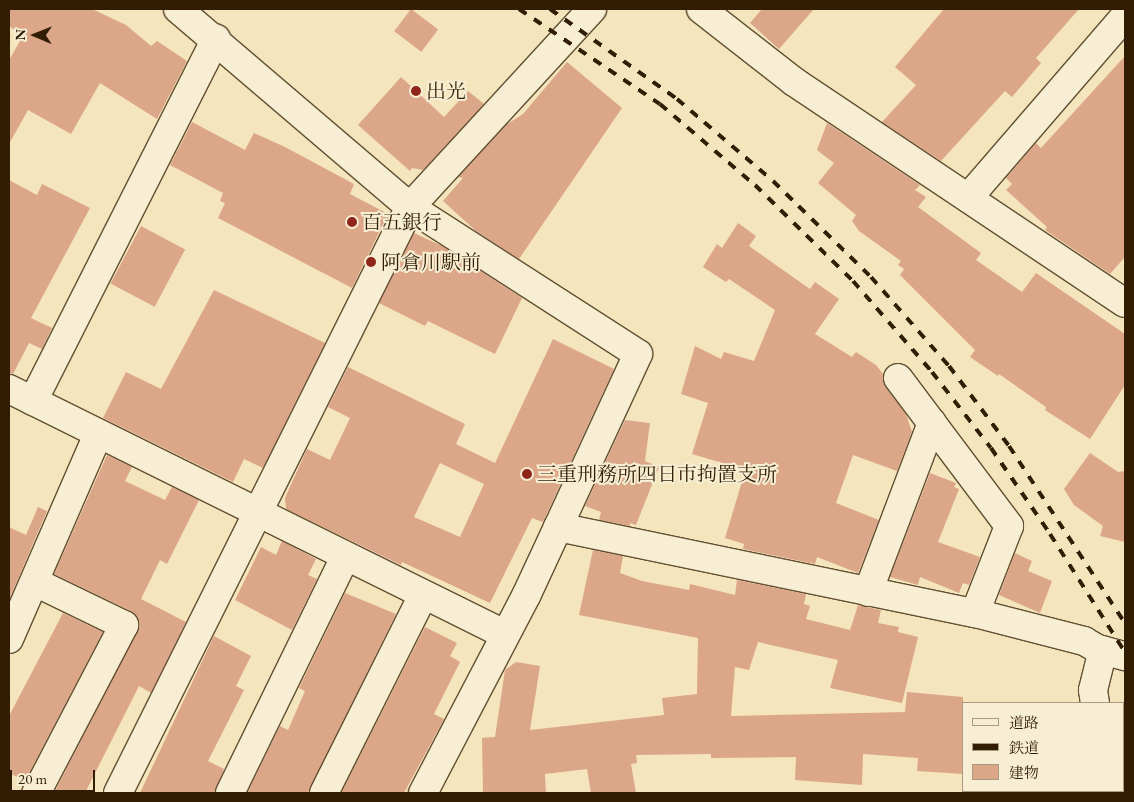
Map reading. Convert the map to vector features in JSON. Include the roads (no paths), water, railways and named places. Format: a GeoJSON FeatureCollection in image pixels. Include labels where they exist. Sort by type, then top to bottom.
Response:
{"type":"FeatureCollection","features":[{"type":"Feature","properties":{"kind":"street"},"geometry":{"type":"LineString","coordinates":[[178,9],[216,39],[410,207],[638,354],[526,596],[504,634],[423,793]]}},
{"type":"Feature","properties":{"kind":"street"},"geometry":{"type":"LineString","coordinates":[[118,793],[410,207],[592,9]]}},
{"type":"Feature","properties":{"kind":"street"},"geometry":{"type":"LineString","coordinates":[[701,9],[793,81],[968,198],[1121,290]]}},
{"type":"Feature","properties":{"kind":"street"},"geometry":{"type":"LineString","coordinates":[[968,198],[1125,16]]}},
{"type":"Feature","properties":{"kind":"street"},"geometry":{"type":"LineString","coordinates":[[34,401],[216,39]]}},
{"type":"Feature","properties":{"kind":"street"},"geometry":{"type":"LineString","coordinates":[[898,378],[1009,526],[975,613]]}},
{"type":"Feature","properties":{"kind":"street"},"geometry":{"type":"LineString","coordinates":[[9,389],[504,634]]}},
{"type":"Feature","properties":{"kind":"street"},"geometry":{"type":"LineString","coordinates":[[868,592],[932,423]]}},
{"type":"Feature","properties":{"kind":"street"},"geometry":{"type":"LineString","coordinates":[[9,639],[98,434]]}},
{"type":"Feature","properties":{"kind":"street"},"geometry":{"type":"LineString","coordinates":[[558,527],[975,613],[1084,641],[1114,653],[1094,696]]}},
{"type":"Feature","properties":{"kind":"street"},"geometry":{"type":"LineString","coordinates":[[230,793],[346,557]]}},
{"type":"Feature","properties":{"kind":"street"},"geometry":{"type":"LineString","coordinates":[[34,582],[124,625],[36,793]]}},
{"type":"Feature","properties":{"kind":"street"},"geometry":{"type":"LineString","coordinates":[[324,793],[423,595]]}},
{"type":"Feature","properties":{"kind":"railway"},"geometry":{"type":"LineString","coordinates":[[519,9],[660,104],[755,185],[853,281],[932,372],[991,448],[1050,534],[1125,652]]}},
{"type":"Feature","properties":{"kind":"railway"},"geometry":{"type":"LineString","coordinates":[[550,9],[677,99],[773,181],[871,277],[949,366],[1009,446],[1125,623]]}},
{"type":"Feature","properties":{"kind":"place","name":"出光"},"geometry":{"type":"Point","coordinates":[416,91]}},
{"type":"Feature","properties":{"kind":"place","name":"百五銀行"},"geometry":{"type":"Point","coordinates":[352,222]}},
{"type":"Feature","properties":{"kind":"place","name":"阿倉川駅前"},"geometry":{"type":"Point","coordinates":[371,262]}},
{"type":"Feature","properties":{"kind":"place","name":"三重刑務所四日市拘置支所"},"geometry":{"type":"Point","coordinates":[527,474]}}]}
